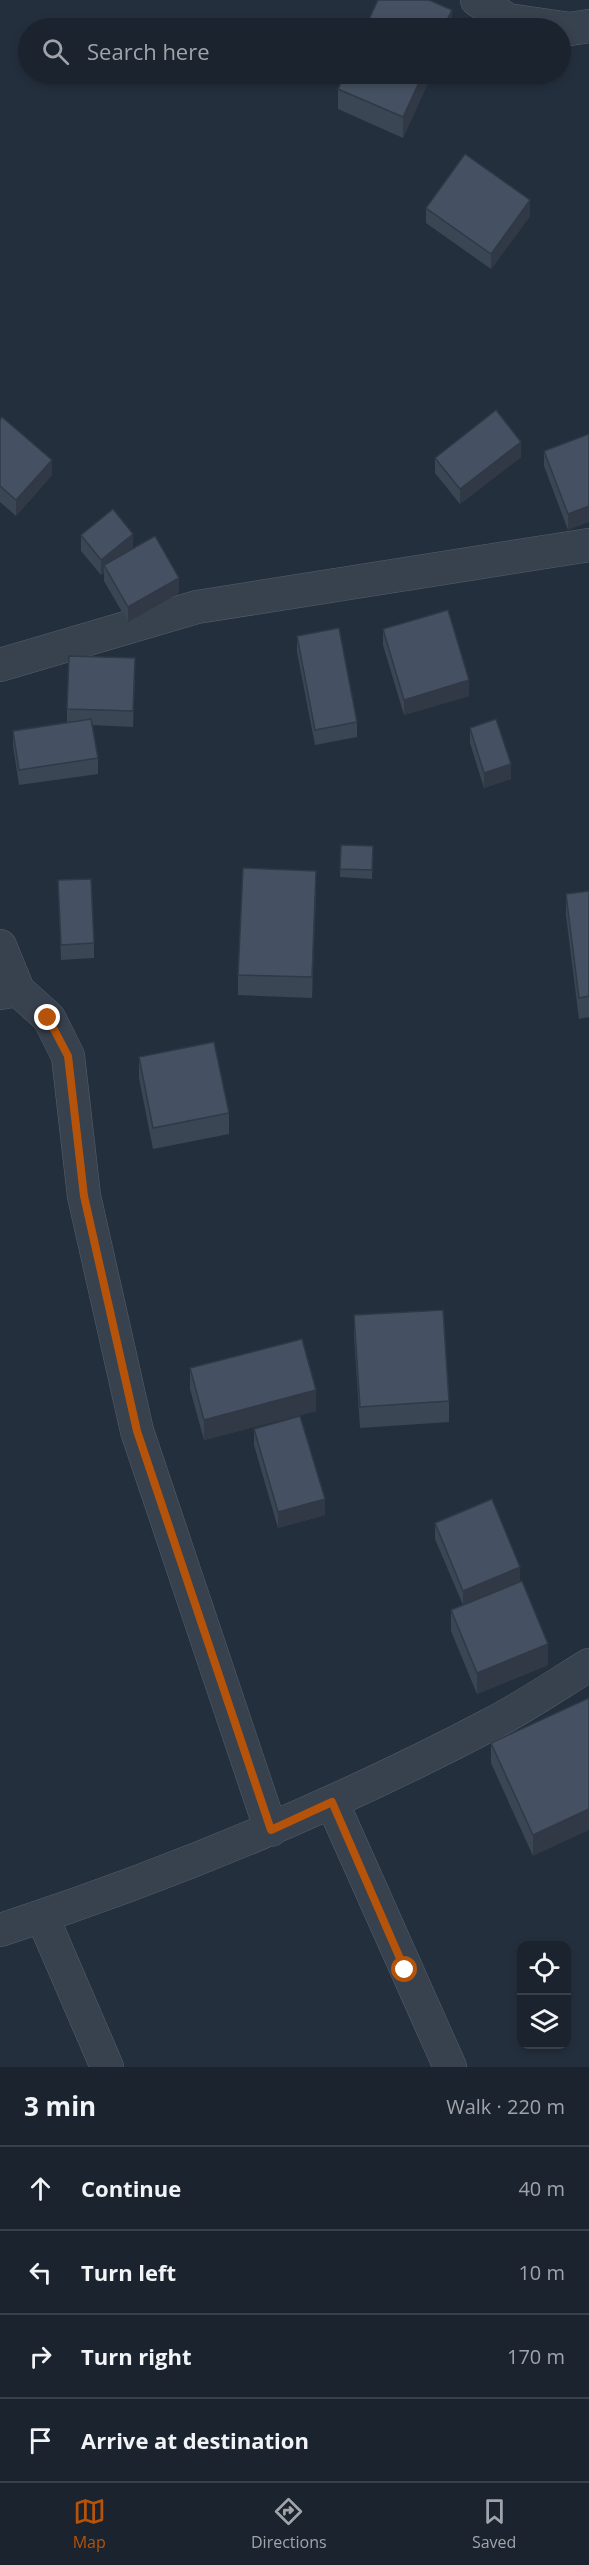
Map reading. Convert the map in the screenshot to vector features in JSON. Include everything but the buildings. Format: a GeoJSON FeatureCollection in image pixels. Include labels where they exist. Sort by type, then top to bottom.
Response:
{"type":"FeatureCollection","features":[{"type":"Feature","properties":{"kind":"street"},"geometry":{"type":"LineString","coordinates":[[477,0],[505,18]]}},
{"type":"Feature","properties":{"kind":"street"},"geometry":{"type":"LineString","coordinates":[[571,29],[589,26]]}},
{"type":"Feature","properties":{"kind":"street"},"geometry":{"type":"LineString","coordinates":[[0,665],[197,607],[589,545]]}},
{"type":"Feature","properties":{"kind":"street"},"geometry":{"type":"LineString","coordinates":[[0,946],[9,992],[48,1018],[68,1056],[84,1196],[137,1431],[271,1830]]}},
{"type":"Feature","properties":{"kind":"street"},"geometry":{"type":"LineString","coordinates":[[0,1930],[271,1830],[497,1721],[589,1665]]}},
{"type":"Feature","properties":{"kind":"street"},"geometry":{"type":"LineString","coordinates":[[332,1802],[450,2067]]}},
{"type":"Feature","properties":{"kind":"street"},"geometry":{"type":"LineString","coordinates":[[42,1916],[107,2067]]}},
{"type":"Feature","properties":{"kind":"route"},"geometry":{"type":"LineString","coordinates":[[48,1018],[68,1056],[84,1196],[137,1431],[271,1830],[332,1802],[405,1970]]}}]}
